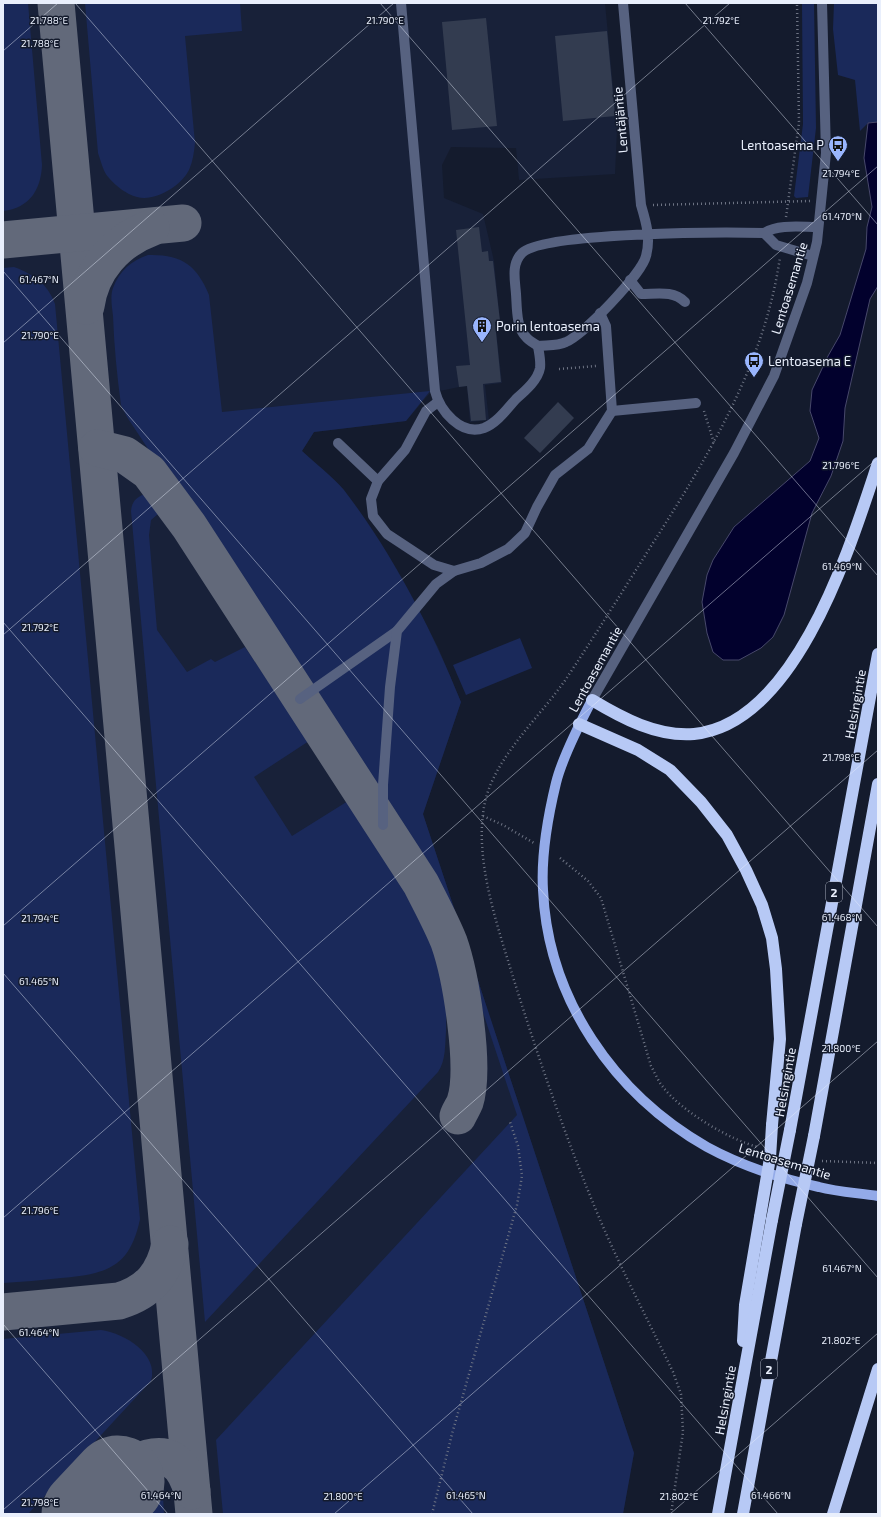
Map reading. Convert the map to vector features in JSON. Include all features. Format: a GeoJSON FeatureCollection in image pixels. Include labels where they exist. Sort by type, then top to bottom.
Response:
{"type":"FeatureCollection","features":[{"type":"Feature","properties":{"kind":"highway"},"geometry":{"type":"LineString","coordinates":[[592,700],[620,716],[649,728],[676,733],[694,734],[713,729],[733,720],[752,708],[786,671],[806,640],[830,596],[852,542],[878,463]]}},
{"type":"Feature","properties":{"kind":"highway","name":"Helsingintie"},"geometry":{"type":"LineString","coordinates":[[718,1514],[878,654]]}},
{"type":"Feature","properties":{"kind":"highway"},"geometry":{"type":"LineString","coordinates":[[580,724],[638,750],[670,770],[705,807],[727,835],[746,870],[762,905],[772,938],[776,969],[780,1039],[770,1158],[745,1305],[740,1393]]}},
{"type":"Feature","properties":{"kind":"highway","name":"2"},"geometry":{"type":"LineString","coordinates":[[743,1514],[878,784]]}},
{"type":"Feature","properties":{"kind":"highway"},"geometry":{"type":"LineString","coordinates":[[833,1514],[878,1369]]}},
{"type":"Feature","properties":{"kind":"main road","name":"Lentoasemantie"},"geometry":{"type":"LineString","coordinates":[[592,700],[580,724],[556,781],[546,831],[543,889],[547,926],[555,960],[566,992],[583,1026],[608,1064],[633,1091],[676,1127],[708,1148],[752,1167],[820,1188],[878,1196]]}},
{"type":"Feature","properties":{"kind":"street"},"geometry":{"type":"LineString","coordinates":[[401,3],[436,391],[438,402],[446,414],[457,423],[470,429],[484,428],[496,420],[532,384],[540,368],[538,346],[525,337],[519,324],[514,268],[522,253],[539,246],[561,241],[648,234],[764,233],[770,229],[785,227],[818,226]]}},
{"type":"Feature","properties":{"kind":"street","name":"Lentäjäntie"},"geometry":{"type":"LineString","coordinates":[[538,346],[564,343],[582,332],[630,280],[646,257],[648,234],[641,205],[623,3]]}},
{"type":"Feature","properties":{"kind":"street","name":"Lentoasemantie"},"geometry":{"type":"LineString","coordinates":[[592,700],[609,668],[734,453],[774,376],[805,290],[817,242],[826,153],[822,3]]}},
{"type":"Feature","properties":{"kind":"street"},"geometry":{"type":"LineString","coordinates":[[764,233],[776,245],[813,256]]}},
{"type":"Feature","properties":{"kind":"street"},"geometry":{"type":"LineString","coordinates":[[630,280],[641,294],[672,293],[679,296],[685,302]]}},
{"type":"Feature","properties":{"kind":"street"},"geometry":{"type":"LineString","coordinates":[[300,699],[378,646],[397,631],[436,584],[454,571],[481,563],[508,549],[525,533],[537,507],[555,475],[588,449],[612,411],[606,326],[600,313]]}},
{"type":"Feature","properties":{"kind":"street"},"geometry":{"type":"LineString","coordinates":[[438,402],[426,411],[405,450],[378,481],[371,499],[373,516],[387,534],[434,565],[454,571]]}},
{"type":"Feature","properties":{"kind":"street"},"geometry":{"type":"LineString","coordinates":[[612,411],[696,403]]}},
{"type":"Feature","properties":{"kind":"street"},"geometry":{"type":"LineString","coordinates":[[338,443],[378,481]]}},
{"type":"Feature","properties":{"kind":"street"},"geometry":{"type":"LineString","coordinates":[[383,825],[390,687],[397,631]]}},
{"type":"Feature","properties":{"kind":"path"},"geometry":{"type":"LineString","coordinates":[[641,205],[788,202]]}},
{"type":"Feature","properties":{"kind":"path"},"geometry":{"type":"LineString","coordinates":[[559,369],[596,366]]}},
{"type":"Feature","properties":{"kind":"path"},"geometry":{"type":"LineString","coordinates":[[696,403],[703,408],[714,443]]}},
{"type":"Feature","properties":{"kind":"path"},"geometry":{"type":"LineString","coordinates":[[482,816],[503,825],[534,843]]}},
{"type":"Feature","properties":{"kind":"path"},"geometry":{"type":"LineString","coordinates":[[560,858],[588,881],[601,898],[651,1066],[662,1086],[675,1100],[695,1116],[724,1133],[762,1147]]}},
{"type":"Feature","properties":{"kind":"path"},"geometry":{"type":"LineString","coordinates":[[432,1514],[452,1434],[517,1205],[522,1176],[518,1146],[510,1122]]}},
{"type":"Feature","properties":{"kind":"path"},"geometry":{"type":"LineString","coordinates":[[816,1160],[851,1163],[878,1163]]}},
{"type":"Feature","properties":{"kind":"shaded area","name":"Porin lentoasema"},"geometry":{"type":"Polygon","coordinates":[[[3,3],[605,3],[617,129],[615,174],[519,180],[516,148],[451,147],[442,165],[444,198],[483,214],[494,261],[500,321],[495,322],[502,383],[485,385],[489,420],[470,422],[467,386],[459,387],[430,393],[406,421],[314,432],[302,451],[343,489],[419,611],[438,647],[461,702],[423,814],[634,1453],[623,1514],[3,1514],[3,3]]]}},
{"type":"Feature","properties":{"kind":"shaded area"},"geometry":{"type":"Polygon","coordinates":[[[3,3],[28,3],[42,165],[39,182],[32,196],[20,206],[3,211],[3,3]]]}},
{"type":"Feature","properties":{"kind":"shaded area"},"geometry":{"type":"Polygon","coordinates":[[[85,3],[240,3],[242,31],[185,36],[195,143],[194,153],[189,170],[180,182],[159,195],[144,198],[129,194],[107,176],[102,166],[98,153],[85,3]]]}},
{"type":"Feature","properties":{"kind":"shaded area"},"geometry":{"type":"Polygon","coordinates":[[[802,3],[814,3],[816,128],[808,197],[796,198],[794,196],[803,124],[802,3]]]}},
{"type":"Feature","properties":{"kind":"shaded area"},"geometry":{"type":"Polygon","coordinates":[[[834,3],[878,3],[878,122],[868,123],[860,131],[855,80],[838,75],[833,29],[834,3]]]}},
{"type":"Feature","properties":{"kind":"shaded area"},"geometry":{"type":"Polygon","coordinates":[[[878,122],[878,286],[870,299],[845,408],[843,441],[831,476],[812,513],[784,615],[773,637],[761,648],[739,660],[723,660],[713,652],[707,633],[702,602],[707,575],[713,560],[734,527],[810,461],[819,438],[810,411],[812,390],[840,335],[866,249],[867,227],[872,207],[864,158],[868,123],[878,122]]]}},
{"type":"Feature","properties":{"kind":"shaded area"},"geometry":{"type":"Polygon","coordinates":[[[148,255],[170,257],[179,259],[186,263],[199,276],[209,295],[222,412],[430,391],[406,421],[314,432],[302,451],[344,490],[379,540],[424,619],[461,702],[423,814],[634,1453],[623,1514],[223,1514],[216,1440],[517,1115],[448,907],[433,875],[409,836],[261,612],[250,588],[231,559],[204,521],[176,491],[127,417],[121,405],[115,349],[112,291],[122,271],[131,263],[148,255]]]}},
{"type":"Feature","properties":{"kind":"shaded area"},"geometry":{"type":"Polygon","coordinates":[[[14,267],[27,273],[44,285],[55,304],[140,1219],[136,1235],[130,1248],[114,1265],[91,1274],[3,1283],[3,268],[14,267]]]}},
{"type":"Feature","properties":{"kind":"shaded area"},"geometry":{"type":"Polygon","coordinates":[[[142,495],[154,497],[164,512],[158,514],[151,520],[149,535],[157,630],[187,672],[211,659],[215,662],[245,647],[309,741],[254,777],[292,836],[348,801],[391,865],[417,910],[437,958],[446,995],[445,1052],[441,1068],[205,1322],[131,511],[134,501],[142,495]]]}},
{"type":"Feature","properties":{"kind":"shaded area"},"geometry":{"type":"Polygon","coordinates":[[[520,638],[532,668],[466,695],[453,665],[520,638]]]}},
{"type":"Feature","properties":{"kind":"shaded area"},"geometry":{"type":"Polygon","coordinates":[[[101,1330],[120,1335],[138,1346],[150,1362],[152,1371],[151,1381],[28,1514],[3,1514],[3,1339],[101,1330]]]}},
{"type":"Feature","properties":{"kind":"shaded area"},"geometry":{"type":"Polygon","coordinates":[[[163,1496],[164,1514],[146,1514],[163,1496]]]}},
{"type":"Feature","properties":{"kind":"building"},"geometry":{"type":"Polygon","coordinates":[[[486,18],[497,126],[452,130],[442,22],[486,18]]]}},
{"type":"Feature","properties":{"kind":"building"},"geometry":{"type":"Polygon","coordinates":[[[607,31],[615,116],[563,121],[555,36],[607,31]]]}},
{"type":"Feature","properties":{"kind":"building","name":"Porin lentoasema"},"geometry":{"type":"Polygon","coordinates":[[[479,227],[482,252],[488,251],[489,261],[493,261],[500,321],[495,322],[501,382],[483,384],[486,420],[471,421],[467,386],[459,387],[456,366],[470,365],[456,230],[479,227]]]}},
{"type":"Feature","properties":{"kind":"building"},"geometry":{"type":"Polygon","coordinates":[[[558,402],[574,418],[540,453],[524,438],[558,402]]]}},
{"type":"Feature","properties":{"kind":"taxiway"},"geometry":{"type":"LineString","coordinates":[[56,3],[194,1514]]}},
{"type":"Feature","properties":{"kind":"taxiway"},"geometry":{"type":"LineString","coordinates":[[3,240],[183,223]]}},
{"type":"Feature","properties":{"kind":"taxiway"},"geometry":{"type":"LineString","coordinates":[[86,306],[93,280],[107,258],[127,240],[151,228]]}},
{"type":"Feature","properties":{"kind":"taxiway"},"geometry":{"type":"LineString","coordinates":[[97,448],[125,455],[149,472],[189,526],[421,884],[449,942],[454,957],[466,1022],[469,1067],[468,1087],[465,1102],[458,1116]]}},
{"type":"Feature","properties":{"kind":"taxiway"},"geometry":{"type":"LineString","coordinates":[[3,1312],[119,1301],[130,1297],[139,1293],[154,1280],[164,1264],[170,1244]]}},
{"type":"Feature","properties":{"kind":"taxiway"},"geometry":{"type":"LineString","coordinates":[[135,1463],[156,1457],[164,1457],[172,1460],[184,1471],[192,1491]]}},
{"type":"Feature","properties":{"kind":"runway"},"geometry":{"type":"LineString","coordinates":[[88,1514],[118,1482]]}},
{"type":"Feature","properties":{"kind":"place","name":"Lentoasema P"},"geometry":{"type":"Point","coordinates":[838,162]}},
{"type":"Feature","properties":{"kind":"place","name":"Porin lentoasema"},"geometry":{"type":"Point","coordinates":[482,343]}},
{"type":"Feature","properties":{"kind":"place","name":"Lentoasema E"},"geometry":{"type":"Point","coordinates":[754,378]}}]}
